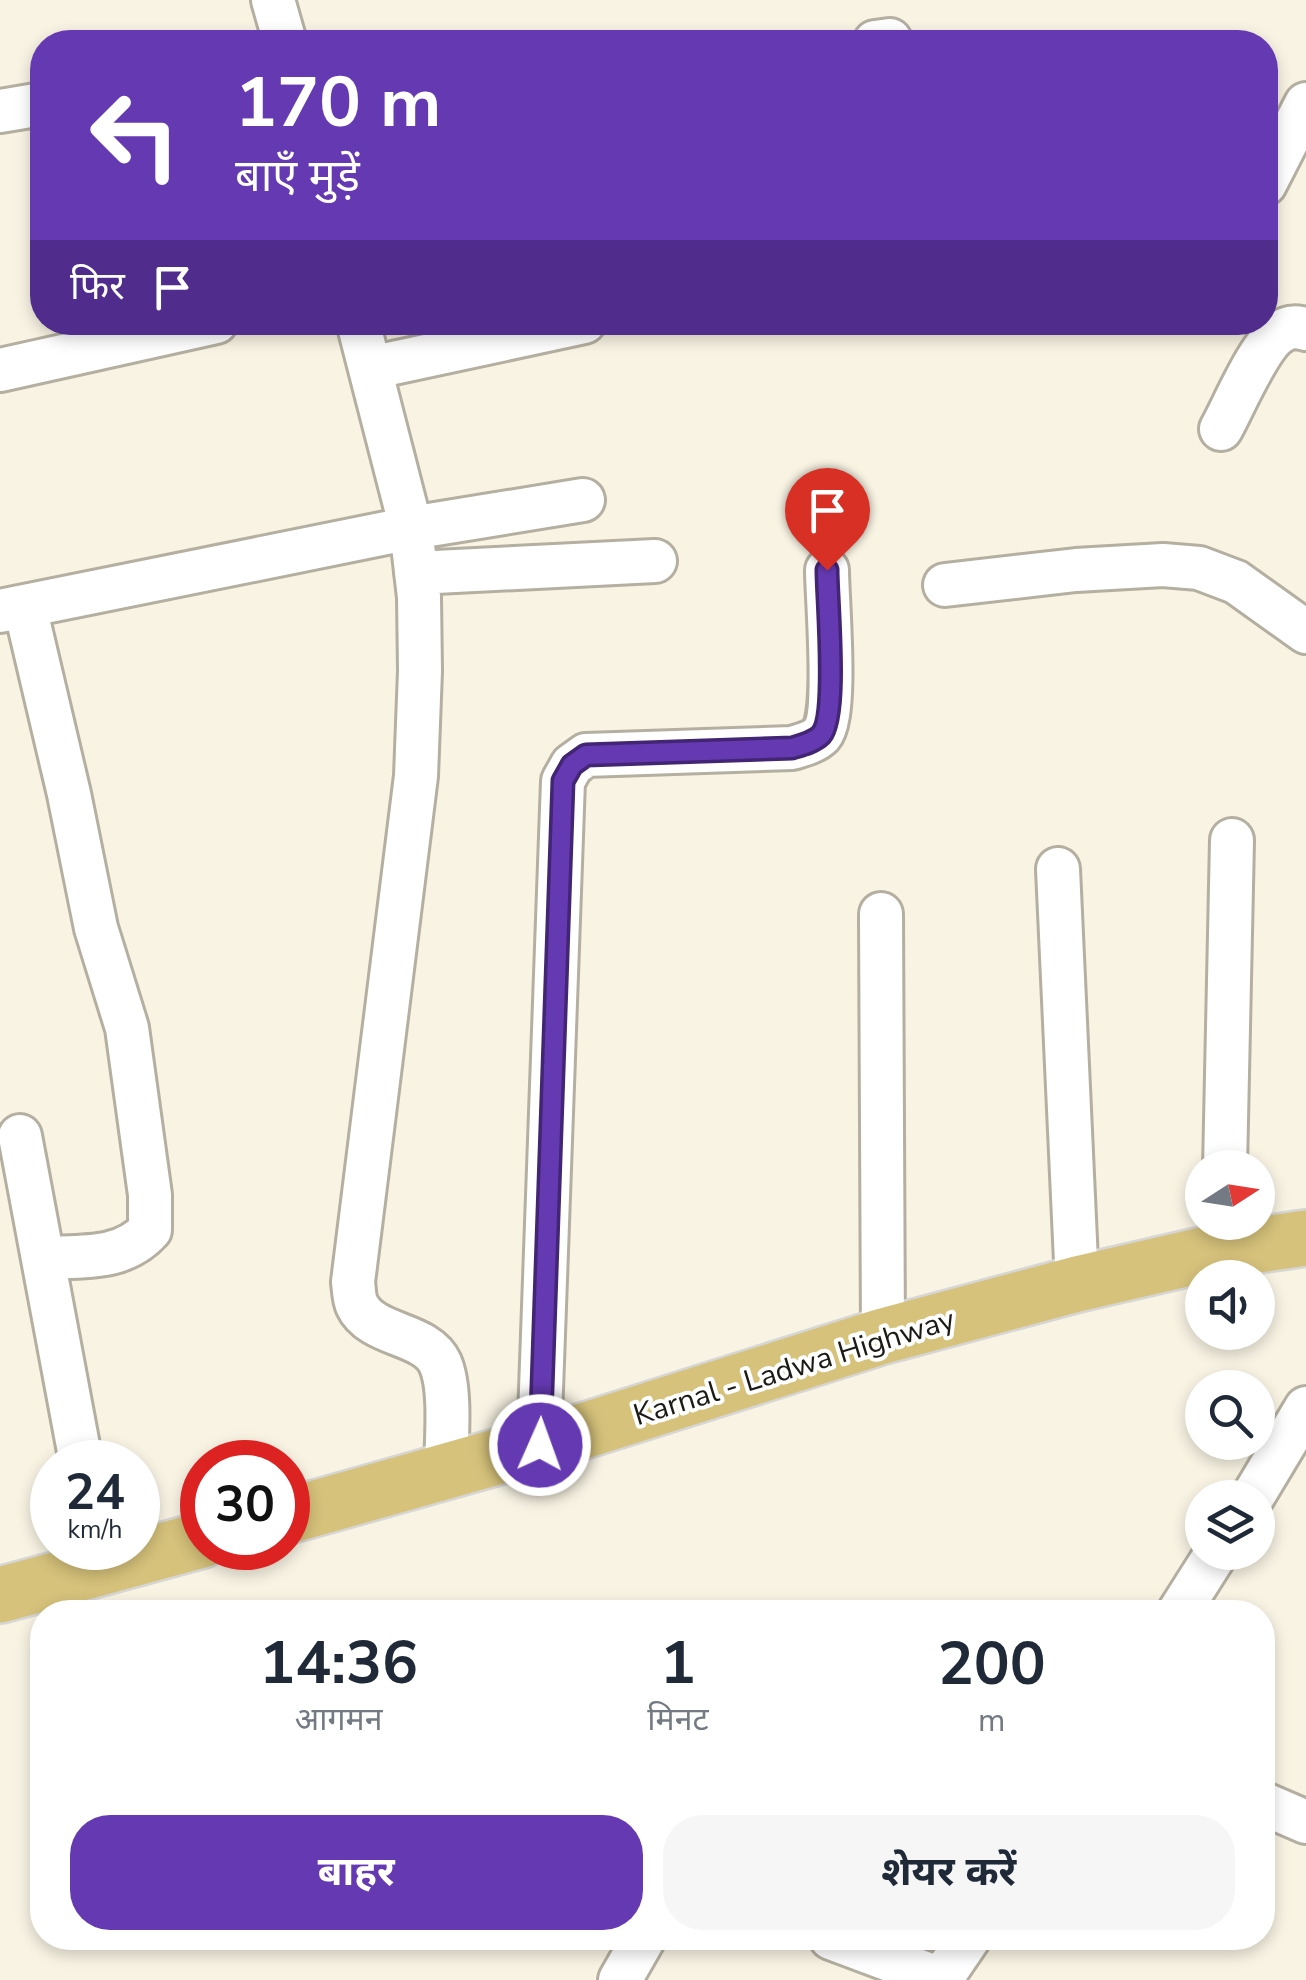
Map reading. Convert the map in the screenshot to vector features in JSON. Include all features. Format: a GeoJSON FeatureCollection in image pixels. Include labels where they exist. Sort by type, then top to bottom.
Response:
{"type":"FeatureCollection","features":[{"type":"Feature","properties":{"kind":"main road","name":"Karnal - Ladwa Highway"},"geometry":{"type":"LineString","coordinates":[[1275,1237],[1306,1238]]}},
{"type":"Feature","properties":{"kind":"main road","name":"Karnal - Ladwa Highway"},"geometry":{"type":"LineString","coordinates":[[310,1510],[540,1445],[883,1336],[1077,1284],[1212,1240]]}},
{"type":"Feature","properties":{"kind":"main road"},"geometry":{"type":"LineString","coordinates":[[0,1595],[67,1570]]}},
{"type":"Feature","properties":{"kind":"street"},"geometry":{"type":"LineString","coordinates":[[274,0],[281,30]]}},
{"type":"Feature","properties":{"kind":"street"},"geometry":{"type":"LineString","coordinates":[[1278,159],[1306,104]]}},
{"type":"Feature","properties":{"kind":"street"},"geometry":{"type":"LineString","coordinates":[[0,111],[30,106]]}},
{"type":"Feature","properties":{"kind":"street"},"geometry":{"type":"LineString","coordinates":[[1278,332],[1295,326],[1306,328]]}},
{"type":"Feature","properties":{"kind":"street"},"geometry":{"type":"LineString","coordinates":[[0,370],[158,335]]}},
{"type":"Feature","properties":{"kind":"street"},"geometry":{"type":"LineString","coordinates":[[361,335],[411,528],[420,671],[416,776],[353,1282],[358,1307],[374,1322],[430,1350],[440,1362],[445,1383],[446,1473]]}},
{"type":"Feature","properties":{"kind":"street"},"geometry":{"type":"LineString","coordinates":[[370,368],[524,335]]}},
{"type":"Feature","properties":{"kind":"street"},"geometry":{"type":"LineString","coordinates":[[1222,429],[1276,335]]}},
{"type":"Feature","properties":{"kind":"street"},"geometry":{"type":"LineString","coordinates":[[43,1258],[128,1250],[150,1230],[150,1195],[127,1028],[96,928],[69,794],[12,609],[411,528],[583,500]]}},
{"type":"Feature","properties":{"kind":"street"},"geometry":{"type":"LineString","coordinates":[[416,573],[656,561]]}},
{"type":"Feature","properties":{"kind":"street"},"geometry":{"type":"LineString","coordinates":[[946,585],[1076,570],[1163,565],[1199,568],[1236,582],[1306,632]]}},
{"type":"Feature","properties":{"kind":"street"},"geometry":{"type":"LineString","coordinates":[[540,1445],[563,781],[572,765],[586,755],[792,748],[821,734],[828,720],[830,694],[827,570]]}},
{"type":"Feature","properties":{"kind":"street"},"geometry":{"type":"LineString","coordinates":[[1224,1150],[1232,840]]}},
{"type":"Feature","properties":{"kind":"street"},"geometry":{"type":"LineString","coordinates":[[1058,869],[1077,1284]]}},
{"type":"Feature","properties":{"kind":"street"},"geometry":{"type":"LineString","coordinates":[[881,914],[883,1336]]}},
{"type":"Feature","properties":{"kind":"street"},"geometry":{"type":"LineString","coordinates":[[20,1136],[77,1440]]}},
{"type":"Feature","properties":{"kind":"street"},"geometry":{"type":"LineString","coordinates":[[1277,1479],[1306,1408]]}},
{"type":"Feature","properties":{"kind":"street"},"geometry":{"type":"LineString","coordinates":[[1187,1600],[1206,1570]]}},
{"type":"Feature","properties":{"kind":"street"},"geometry":{"type":"LineString","coordinates":[[1275,1808],[1306,1822]]}},
{"type":"Feature","properties":{"kind":"street"},"geometry":{"type":"LineString","coordinates":[[620,1980],[637,1950]]}},
{"type":"Feature","properties":{"kind":"street"},"geometry":{"type":"LineString","coordinates":[[862,1950],[942,1980],[961,1950]]}},
{"type":"Feature","properties":{"kind":"route"},"geometry":{"type":"LineString","coordinates":[[540,1445],[563,781],[572,765],[586,755],[792,748],[821,734],[828,720],[830,694],[827,570]]}}]}
